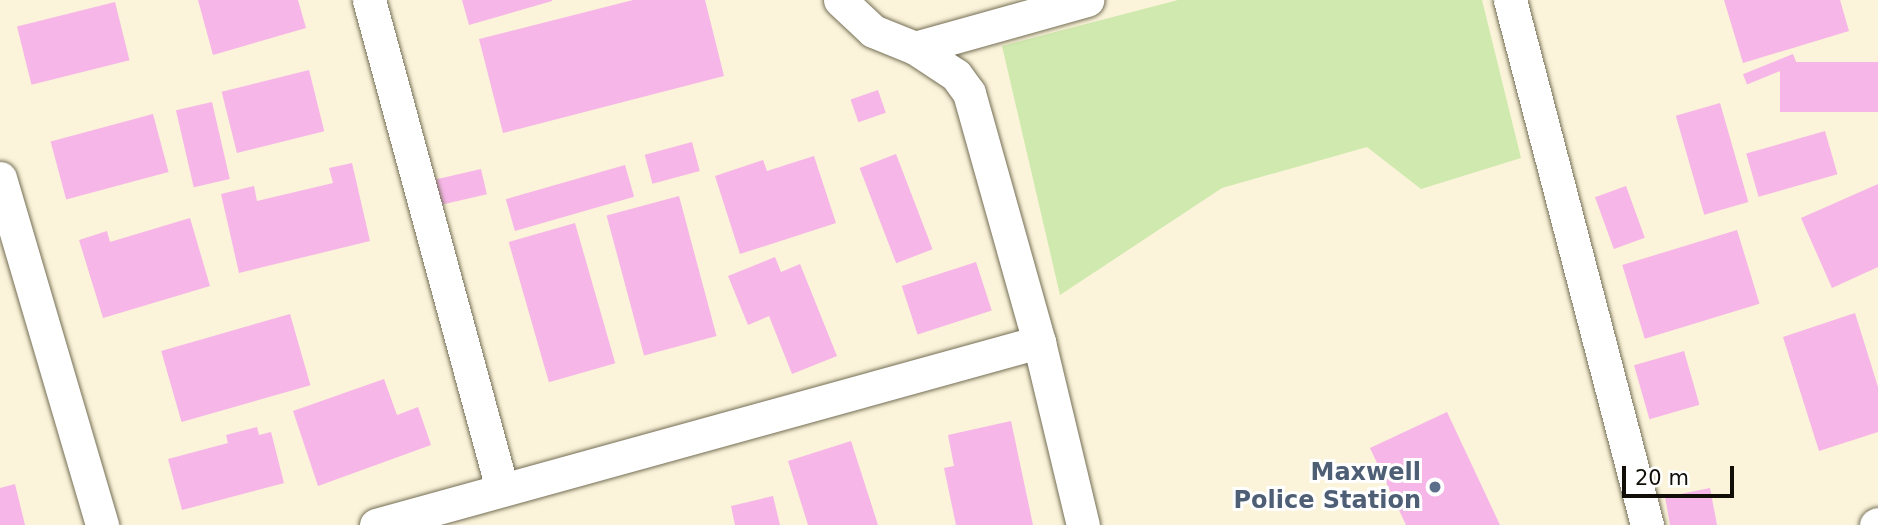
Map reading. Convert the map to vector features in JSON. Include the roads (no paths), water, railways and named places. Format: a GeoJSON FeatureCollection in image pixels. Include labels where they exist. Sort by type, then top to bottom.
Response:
{"type":"FeatureCollection","features":[{"type":"Feature","properties":{"kind":"street"},"geometry":{"type":"LineString","coordinates":[[369,0],[502,489]]}},
{"type":"Feature","properties":{"kind":"street"},"geometry":{"type":"LineString","coordinates":[[840,0],[873,31],[915,48],[956,75],[969,93],[1039,342],[1083,525]]}},
{"type":"Feature","properties":{"kind":"street"},"geometry":{"type":"LineString","coordinates":[[915,48],[1087,0]]}},
{"type":"Feature","properties":{"kind":"street"},"geometry":{"type":"LineString","coordinates":[[1510,0],[1647,525]]}},
{"type":"Feature","properties":{"kind":"street"},"geometry":{"type":"LineString","coordinates":[[0,178],[102,525]]}},
{"type":"Feature","properties":{"kind":"street"},"geometry":{"type":"LineString","coordinates":[[376,525],[1039,342]]}},
{"type":"Feature","properties":{"kind":"place","name":"Maxwell Police Station"},"geometry":{"type":"Point","coordinates":[1435,487]}}]}
